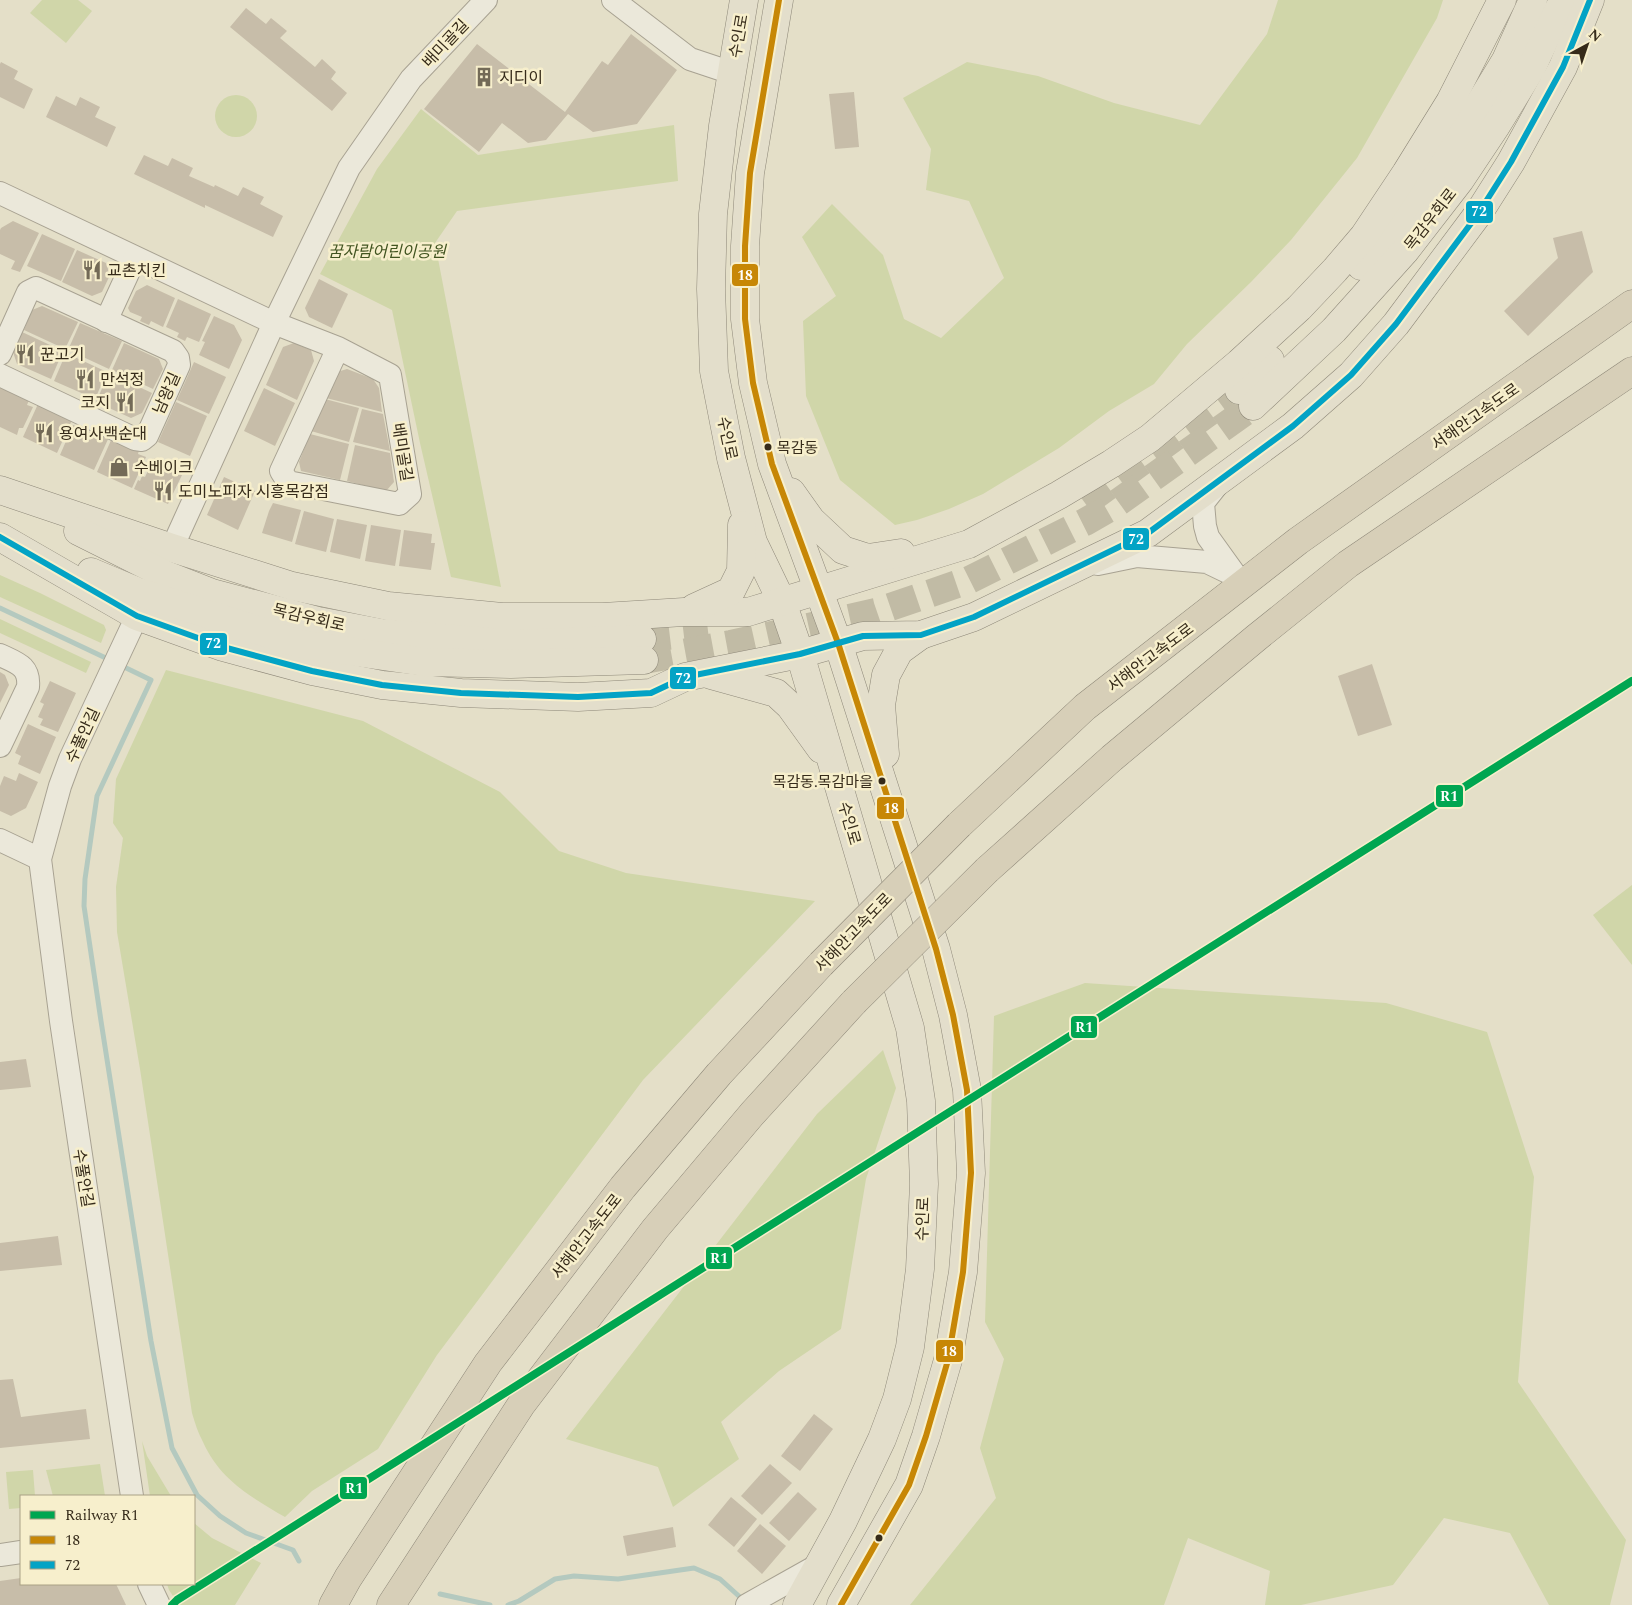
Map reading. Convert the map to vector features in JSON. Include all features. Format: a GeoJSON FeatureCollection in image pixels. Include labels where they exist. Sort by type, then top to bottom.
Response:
{"type":"FeatureCollection","features":[{"type":"Feature","properties":{"kind":"highway","name":"서해안고속도로"},"geometry":{"type":"LineString","coordinates":[[333,1605],[348,1578],[488,1363],[623,1187],[719,1074],[821,964],[959,825],[1085,707],[1298,541],[1632,304]]}},
{"type":"Feature","properties":{"kind":"highway"},"geometry":{"type":"LineString","coordinates":[[391,1605],[521,1405],[655,1229],[752,1114],[854,1002],[988,870],[1112,758],[1256,638],[1348,564],[1632,371]]}},
{"type":"Feature","properties":{"kind":"main road","name":"수인로"},"geometry":{"type":"LineString","coordinates":[[744,0],[723,126],[713,214],[711,289],[714,371],[731,458],[753,542],[782,602],[800,654],[910,1028],[921,1101],[924,1184],[920,1269],[910,1347],[897,1399],[882,1439],[843,1521],[797,1605]]}},
{"type":"Feature","properties":{"kind":"main road"},"geometry":{"type":"LineString","coordinates":[[779,0],[750,173],[745,246],[745,320],[753,383],[772,464],[838,643],[936,949],[953,1015],[967,1090],[971,1174],[963,1272],[948,1360],[926,1436],[908,1485],[842,1605]]}},
{"type":"Feature","properties":{"kind":"main road"},"geometry":{"type":"LineString","coordinates":[[0,491],[292,586],[388,606],[502,617],[602,617],[684,612],[748,612],[969,544],[1059,495],[1150,438],[1239,364],[1299,308],[1364,236],[1406,174],[1450,102],[1502,0]]}},
{"type":"Feature","properties":{"kind":"main road","name":"목감우회로"},"geometry":{"type":"LineString","coordinates":[[1533,0],[1506,60],[1441,167],[1384,240],[1324,306],[1246,398],[1334,330],[1405,251],[1460,180],[1496,126],[1531,69],[1563,0]]}},
{"type":"Feature","properties":{"kind":"main road"},"geometry":{"type":"LineString","coordinates":[[890,805],[881,705],[886,675],[899,651],[922,635],[974,617],[1148,533],[1292,426],[1351,376],[1396,324],[1478,214],[1511,162],[1563,67],[1590,0]]}},
{"type":"Feature","properties":{"kind":"main road"},"geometry":{"type":"LineString","coordinates":[[772,464],[811,520],[842,550],[868,558],[969,544]]}},
{"type":"Feature","properties":{"kind":"main road","name":"목감우회로"},"geometry":{"type":"LineString","coordinates":[[0,491],[166,575],[212,593],[318,621],[381,633],[516,644],[643,649],[511,664],[424,662],[300,644],[136,591],[0,535]]}},
{"type":"Feature","properties":{"kind":"main road"},"geometry":{"type":"LineString","coordinates":[[684,612],[731,591],[741,571],[742,501]]}},
{"type":"Feature","properties":{"kind":"main road"},"geometry":{"type":"LineString","coordinates":[[0,535],[137,616],[223,647],[312,671],[382,685],[461,693],[578,698],[651,693],[685,677],[800,654],[863,636],[922,635]]}},
{"type":"Feature","properties":{"kind":"main road"},"geometry":{"type":"LineString","coordinates":[[705,674],[776,693],[790,706],[833,766]]}},
{"type":"Feature","properties":{"kind":"street","name":"배미골길"},"geometry":{"type":"LineString","coordinates":[[172,548],[274,323],[349,168],[411,78],[486,0]]}},
{"type":"Feature","properties":{"kind":"street"},"geometry":{"type":"LineString","coordinates":[[613,0],[690,59],[732,73]]}},
{"type":"Feature","properties":{"kind":"street"},"geometry":{"type":"LineString","coordinates":[[0,193],[274,323]]}},
{"type":"Feature","properties":{"kind":"street"},"geometry":{"type":"LineString","coordinates":[[106,320],[135,258]]}},
{"type":"Feature","properties":{"kind":"street","name":"남왕길"},"geometry":{"type":"LineString","coordinates":[[0,354],[28,292],[36,288],[172,351],[178,358],[179,366],[147,436],[142,440],[135,439],[0,374]]}},
{"type":"Feature","properties":{"kind":"street","name":"배미골길"},"geometry":{"type":"LineString","coordinates":[[274,323],[338,348],[390,375],[410,494],[399,504],[288,482],[281,471],[338,348]]}},
{"type":"Feature","properties":{"kind":"street"},"geometry":{"type":"LineString","coordinates":[[1073,570],[1137,556],[1207,562],[1236,576],[1208,537],[1205,526],[1204,503],[1224,476]]}},
{"type":"Feature","properties":{"kind":"street","name":"수풀안길"},"geometry":{"type":"LineString","coordinates":[[132,1495],[60,1020],[40,859],[60,786],[70,759],[137,616]]}},
{"type":"Feature","properties":{"kind":"street"},"geometry":{"type":"LineString","coordinates":[[0,655],[20,665],[29,679],[28,688],[0,746]]}},
{"type":"Feature","properties":{"kind":"street"},"geometry":{"type":"LineString","coordinates":[[0,840],[40,859]]}},
{"type":"Feature","properties":{"kind":"street"},"geometry":{"type":"LineString","coordinates":[[0,1555],[20,1552]]}},
{"type":"Feature","properties":{"kind":"street"},"geometry":{"type":"LineString","coordinates":[[747,1605],[820,1564]]}},
{"type":"Feature","properties":{"kind":"street"},"geometry":{"type":"LineString","coordinates":[[149,1585],[159,1605]]}},
{"type":"Feature","properties":{"kind":"green space"},"geometry":{"type":"Polygon","coordinates":[[[42,0],[78,0],[92,11],[66,43],[30,13],[42,0]]]}},
{"type":"Feature","properties":{"kind":"green space"},"geometry":{"type":"Polygon","coordinates":[[[1278,0],[1443,0],[1437,18],[1357,158],[1291,240],[1187,344],[1154,384],[1109,411],[1059,448],[983,494],[949,509],[895,525],[840,480],[806,396],[803,321],[836,296],[802,237],[832,204],[883,255],[904,319],[941,338],[1004,278],[969,201],[926,190],[931,149],[903,98],[967,62],[1038,76],[1114,103],[1200,125],[1267,34],[1278,0]]]}},
{"type":"Feature","properties":{"kind":"green space"},"geometry":{"type":"Polygon","coordinates":[[[236,95],[251,101],[257,116],[251,131],[236,137],[221,131],[215,116],[221,101],[236,95]]]}},
{"type":"Feature","properties":{"kind":"green space","name":"꿈자람어린이공원"},"geometry":{"type":"Polygon","coordinates":[[[421,109],[478,155],[674,125],[678,181],[457,211],[435,243],[501,587],[451,577],[392,310],[320,274],[377,169],[421,109]]]}},
{"type":"Feature","properties":{"kind":"green space"},"geometry":{"type":"Polygon","coordinates":[[[0,575],[104,625],[106,630],[101,643],[0,597],[0,575]]]}},
{"type":"Feature","properties":{"kind":"green space"},"geometry":{"type":"Polygon","coordinates":[[[0,619],[91,662],[86,673],[0,633],[0,619]]]}},
{"type":"Feature","properties":{"kind":"green space"},"geometry":{"type":"Polygon","coordinates":[[[166,670],[363,721],[500,792],[559,851],[626,873],[815,901],[643,1080],[437,1355],[378,1449],[312,1491],[285,1517],[238,1486],[218,1467],[201,1439],[192,1413],[140,1069],[117,932],[116,887],[123,838],[113,823],[116,779],[166,670]]]}},
{"type":"Feature","properties":{"kind":"green space"},"geometry":{"type":"Polygon","coordinates":[[[1632,885],[1632,965],[1593,915],[1632,885]]]}},
{"type":"Feature","properties":{"kind":"green space"},"geometry":{"type":"Polygon","coordinates":[[[1085,983],[1386,1003],[1487,1032],[1534,1177],[1518,1382],[1626,1540],[1610,1605],[1549,1605],[1510,1533],[1444,1518],[1393,1585],[1301,1605],[1265,1605],[1270,1571],[1188,1538],[1164,1605],[910,1605],[996,1498],[980,1448],[1004,1359],[985,1322],[994,1016],[1085,983]]]}},
{"type":"Feature","properties":{"kind":"green space"},"geometry":{"type":"Polygon","coordinates":[[[883,1050],[896,1088],[866,1179],[841,1329],[779,1371],[721,1422],[739,1459],[673,1507],[658,1467],[566,1439],[817,1114],[883,1050]]]}},
{"type":"Feature","properties":{"kind":"green space"},"geometry":{"type":"Polygon","coordinates":[[[142,1441],[147,1456],[170,1495],[150,1495],[142,1441]]]}},
{"type":"Feature","properties":{"kind":"green space"},"geometry":{"type":"Polygon","coordinates":[[[100,1464],[105,1495],[53,1495],[46,1470],[100,1464]]]}},
{"type":"Feature","properties":{"kind":"green space"},"geometry":{"type":"Polygon","coordinates":[[[33,1470],[35,1495],[20,1495],[20,1508],[9,1509],[6,1472],[33,1470]]]}},
{"type":"Feature","properties":{"kind":"green space"},"geometry":{"type":"Polygon","coordinates":[[[195,1524],[212,1538],[261,1563],[235,1605],[179,1605],[167,1585],[195,1585],[195,1524]]]}},
{"type":"Feature","properties":{"kind":"building"},"geometry":{"type":"Polygon","coordinates":[[[246,8],[266,24],[271,18],[287,31],[280,38],[315,67],[322,59],[336,72],[331,79],[347,93],[332,111],[230,27],[246,8]]]}},
{"type":"Feature","properties":{"kind":"building"},"geometry":{"type":"Polygon","coordinates":[[[631,34],[677,70],[637,124],[593,132],[568,114],[546,140],[528,143],[502,123],[479,152],[424,109],[477,44],[565,112],[602,61],[608,65],[631,34]]]}},
{"type":"Feature","properties":{"kind":"building"},"geometry":{"type":"Polygon","coordinates":[[[1,62],[18,71],[14,79],[33,89],[24,109],[0,97],[1,62]]]}},
{"type":"Feature","properties":{"kind":"building"},"geometry":{"type":"Polygon","coordinates":[[[854,92],[859,147],[835,149],[829,94],[854,92]]]}},
{"type":"Feature","properties":{"kind":"building"},"geometry":{"type":"Polygon","coordinates":[[[56,96],[76,106],[80,97],[100,107],[95,117],[116,127],[107,147],[46,117],[56,96]]]}},
{"type":"Feature","properties":{"kind":"building"},"geometry":{"type":"Polygon","coordinates":[[[144,155],[168,166],[172,158],[193,168],[189,176],[238,196],[243,187],[264,197],[260,204],[283,216],[273,237],[205,205],[205,208],[134,174],[144,155]]]}},
{"type":"Feature","properties":{"kind":"building"},"geometry":{"type":"Polygon","coordinates":[[[13,221],[39,233],[20,272],[11,269],[15,261],[0,254],[0,230],[13,221]]]}},
{"type":"Feature","properties":{"kind":"building"},"geometry":{"type":"Polygon","coordinates":[[[1582,231],[1593,272],[1528,336],[1504,311],[1558,258],[1553,238],[1582,231]]]}},
{"type":"Feature","properties":{"kind":"building"},"geometry":{"type":"Polygon","coordinates":[[[42,234],[75,249],[61,281],[27,266],[42,234]]]}},
{"type":"Feature","properties":{"kind":"building"},"geometry":{"type":"Polygon","coordinates":[[[77,250],[106,263],[110,275],[102,292],[92,296],[62,282],[77,250]]]}},
{"type":"Feature","properties":{"kind":"building"},"geometry":{"type":"Polygon","coordinates":[[[319,279],[348,294],[332,328],[309,317],[305,308],[319,279]]]}},
{"type":"Feature","properties":{"kind":"building"},"geometry":{"type":"Polygon","coordinates":[[[147,285],[175,298],[163,327],[151,321],[149,325],[140,321],[142,317],[130,312],[128,308],[136,291],[147,285]]]}},
{"type":"Feature","properties":{"kind":"building"},"geometry":{"type":"Polygon","coordinates":[[[178,299],[211,314],[199,342],[187,337],[185,341],[177,337],[179,333],[166,327],[178,299]]]}},
{"type":"Feature","properties":{"kind":"building"},"geometry":{"type":"Polygon","coordinates":[[[42,306],[78,322],[65,349],[24,330],[32,310],[42,306]]]}},
{"type":"Feature","properties":{"kind":"building"},"geometry":{"type":"Polygon","coordinates":[[[214,316],[234,325],[242,340],[229,369],[199,355],[205,342],[202,341],[214,316]]]}},
{"type":"Feature","properties":{"kind":"building"},"geometry":{"type":"Polygon","coordinates":[[[80,323],[122,341],[109,369],[68,350],[80,323]]]}},
{"type":"Feature","properties":{"kind":"building"},"geometry":{"type":"Polygon","coordinates":[[[22,332],[63,351],[51,379],[17,364],[13,352],[22,332]]]}},
{"type":"Feature","properties":{"kind":"building"},"geometry":{"type":"Polygon","coordinates":[[[124,343],[159,359],[163,369],[153,389],[112,370],[124,343]]]}},
{"type":"Feature","properties":{"kind":"building"},"geometry":{"type":"Polygon","coordinates":[[[294,343],[311,350],[314,361],[297,400],[266,385],[283,347],[294,343]]]}},
{"type":"Feature","properties":{"kind":"building"},"geometry":{"type":"Polygon","coordinates":[[[66,353],[107,372],[95,399],[54,381],[66,353]]]}},
{"type":"Feature","properties":{"kind":"building"},"geometry":{"type":"Polygon","coordinates":[[[194,362],[226,377],[209,414],[177,400],[194,362]]]}},
{"type":"Feature","properties":{"kind":"building"},"geometry":{"type":"Polygon","coordinates":[[[347,369],[373,379],[379,388],[382,412],[326,398],[337,372],[347,369]]]}},
{"type":"Feature","properties":{"kind":"building"},"geometry":{"type":"Polygon","coordinates":[[[109,373],[152,393],[142,413],[131,418],[96,402],[109,373]]]}},
{"type":"Feature","properties":{"kind":"building"},"geometry":{"type":"Polygon","coordinates":[[[0,387],[29,400],[27,405],[33,407],[23,428],[19,428],[17,435],[0,427],[0,387]]]}},
{"type":"Feature","properties":{"kind":"building"},"geometry":{"type":"Polygon","coordinates":[[[264,388],[295,403],[275,446],[244,431],[264,388]]]}},
{"type":"Feature","properties":{"kind":"building"},"geometry":{"type":"Polygon","coordinates":[[[325,399],[359,408],[349,442],[311,431],[325,399]]]}},
{"type":"Feature","properties":{"kind":"building"},"geometry":{"type":"Polygon","coordinates":[[[176,402],[207,416],[190,456],[158,442],[176,402]]]}},
{"type":"Feature","properties":{"kind":"building"},"geometry":{"type":"Polygon","coordinates":[[[38,404],[72,420],[57,453],[23,437],[38,404]]]}},
{"type":"Feature","properties":{"kind":"building"},"geometry":{"type":"Polygon","coordinates":[[[362,409],[383,414],[390,451],[353,442],[362,409]]]}},
{"type":"Feature","properties":{"kind":"building"},"geometry":{"type":"Polygon","coordinates":[[[73,425],[95,435],[97,431],[109,437],[94,470],[60,455],[73,425]]]}},
{"type":"Feature","properties":{"kind":"building"},"geometry":{"type":"Polygon","coordinates":[[[310,434],[349,444],[340,480],[301,471],[299,462],[310,434]]]}},
{"type":"Feature","properties":{"kind":"building"},"geometry":{"type":"Polygon","coordinates":[[[112,438],[139,450],[138,454],[146,457],[132,488],[97,472],[112,438]]]}},
{"type":"Feature","properties":{"kind":"building"},"geometry":{"type":"Polygon","coordinates":[[[355,445],[390,453],[394,482],[386,491],[347,481],[355,445]]]}},
{"type":"Feature","properties":{"kind":"building"},"geometry":{"type":"Polygon","coordinates":[[[154,458],[171,465],[169,469],[182,475],[168,504],[134,489],[138,480],[140,481],[142,476],[145,477],[154,458]]]}},
{"type":"Feature","properties":{"kind":"building"},"geometry":{"type":"Polygon","coordinates":[[[224,477],[255,491],[238,530],[207,515],[224,477]]]}},
{"type":"Feature","properties":{"kind":"building"},"geometry":{"type":"Polygon","coordinates":[[[273,503],[301,510],[292,542],[262,533],[273,503]]]}},
{"type":"Feature","properties":{"kind":"building"},"geometry":{"type":"Polygon","coordinates":[[[304,511],[334,519],[326,552],[295,544],[304,511]]]}},
{"type":"Feature","properties":{"kind":"building"},"geometry":{"type":"Polygon","coordinates":[[[337,519],[367,525],[360,559],[330,552],[337,519]]]}},
{"type":"Feature","properties":{"kind":"building"},"geometry":{"type":"Polygon","coordinates":[[[371,525],[401,530],[395,566],[365,561],[371,525]]]}},
{"type":"Feature","properties":{"kind":"building"},"geometry":{"type":"Polygon","coordinates":[[[404,530],[432,534],[431,543],[435,543],[431,570],[399,566],[404,530]]]}},
{"type":"Feature","properties":{"kind":"building"},"geometry":{"type":"Polygon","coordinates":[[[1372,664],[1392,725],[1358,736],[1338,676],[1372,664]]]}},
{"type":"Feature","properties":{"kind":"building"},"geometry":{"type":"Polygon","coordinates":[[[0,672],[5,675],[9,685],[0,703],[0,672]]]}},
{"type":"Feature","properties":{"kind":"building"},"geometry":{"type":"Polygon","coordinates":[[[50,681],[76,693],[58,732],[40,725],[43,719],[38,717],[44,704],[40,702],[50,681]]]}},
{"type":"Feature","properties":{"kind":"building"},"geometry":{"type":"Polygon","coordinates":[[[28,724],[56,737],[40,774],[18,764],[21,756],[15,753],[28,724]]]}},
{"type":"Feature","properties":{"kind":"building"},"geometry":{"type":"Polygon","coordinates":[[[19,773],[38,782],[26,808],[11,816],[0,811],[0,786],[4,776],[16,781],[19,773]]]}},
{"type":"Feature","properties":{"kind":"building"},"geometry":{"type":"Polygon","coordinates":[[[26,1059],[31,1087],[0,1090],[0,1062],[26,1059]]]}},
{"type":"Feature","properties":{"kind":"building"},"geometry":{"type":"Polygon","coordinates":[[[58,1236],[62,1265],[0,1271],[0,1243],[58,1236]]]}},
{"type":"Feature","properties":{"kind":"building"},"geometry":{"type":"Polygon","coordinates":[[[13,1379],[21,1417],[86,1409],[90,1439],[0,1448],[0,1380],[13,1379]]]}},
{"type":"Feature","properties":{"kind":"building"},"geometry":{"type":"Polygon","coordinates":[[[814,1414],[833,1429],[800,1471],[781,1456],[814,1414]]]}},
{"type":"Feature","properties":{"kind":"building"},"geometry":{"type":"Polygon","coordinates":[[[770,1464],[792,1483],[762,1515],[741,1496],[770,1464]]]}},
{"type":"Feature","properties":{"kind":"building"},"geometry":{"type":"Polygon","coordinates":[[[798,1492],[817,1509],[789,1541],[769,1523],[798,1492]]]}},
{"type":"Feature","properties":{"kind":"building"},"geometry":{"type":"Polygon","coordinates":[[[731,1497],[757,1519],[734,1547],[708,1525],[731,1497]]]}},
{"type":"Feature","properties":{"kind":"building"},"geometry":{"type":"Polygon","coordinates":[[[760,1524],[786,1546],[762,1574],[737,1551],[760,1524]]]}},
{"type":"Feature","properties":{"kind":"building"},"geometry":{"type":"Polygon","coordinates":[[[673,1527],[676,1547],[627,1556],[623,1536],[673,1527]]]}},
{"type":"Feature","properties":{"kind":"building"},"geometry":{"type":"Polygon","coordinates":[[[20,1578],[20,1585],[116,1585],[126,1605],[0,1605],[0,1581],[20,1578]]]}},
{"type":"Feature","properties":{"kind":"waterway"},"geometry":{"type":"LineString","coordinates":[[0,608],[110,660]]}},
{"type":"Feature","properties":{"kind":"waterway"},"geometry":{"type":"LineString","coordinates":[[120,665],[151,680],[97,796],[85,879],[84,906],[151,1341],[172,1448],[197,1495],[220,1516],[246,1533],[293,1550],[299,1561]]}},
{"type":"Feature","properties":{"kind":"waterway"},"geometry":{"type":"LineString","coordinates":[[508,1605],[519,1601],[555,1579],[574,1576],[618,1579],[694,1568],[720,1579],[741,1598]]}},
{"type":"Feature","properties":{"kind":"waterway"},"geometry":{"type":"LineString","coordinates":[[440,1594],[490,1605]]}},
{"type":"Feature","properties":{"kind":"tunnel"},"geometry":{"type":"LineString","coordinates":[[1085,503],[1239,390]]}},
{"type":"Feature","properties":{"kind":"tunnel"},"geometry":{"type":"LineString","coordinates":[[644,660],[731,644],[876,612],[969,580],[1113,506],[1253,406]]}},
{"type":"Feature","properties":{"kind":"tunnel"},"geometry":{"type":"LineString","coordinates":[[642,639],[708,631]]}},
{"type":"Feature","properties":{"kind":"rail line","name":"R1"},"geometry":{"type":"LineString","coordinates":[[172,1605],[177,1600],[1632,681]]}},
{"type":"Feature","properties":{"kind":"transit line","name":"18"},"geometry":{"type":"LineString","coordinates":[[779,0],[750,173],[745,246],[745,319],[753,383],[772,464],[838,643],[936,949],[953,1015],[967,1090],[971,1173],[963,1272],[948,1360],[926,1436],[909,1485],[841,1605]]}},
{"type":"Feature","properties":{"kind":"transit line","name":"72"},"geometry":{"type":"LineString","coordinates":[[0,537],[137,616],[223,647],[312,671],[382,685],[461,693],[578,697],[651,693],[685,677],[800,654],[863,636],[921,635],[974,617],[1148,533],[1293,426],[1351,375],[1396,324],[1478,214],[1511,162],[1563,67],[1590,0]]}},
{"type":"Feature","properties":{"kind":"place","name":"지디이"},"geometry":{"type":"Point","coordinates":[484,77]}},
{"type":"Feature","properties":{"kind":"place","name":"교촌치킨"},"geometry":{"type":"Point","coordinates":[92,270]}},
{"type":"Feature","properties":{"kind":"place","name":"꾼고기"},"geometry":{"type":"Point","coordinates":[25,354]}},
{"type":"Feature","properties":{"kind":"place","name":"만석정"},"geometry":{"type":"Point","coordinates":[85,379]}},
{"type":"Feature","properties":{"kind":"place","name":"코지"},"geometry":{"type":"Point","coordinates":[125,402]}},
{"type":"Feature","properties":{"kind":"place","name":"용여사백순대"},"geometry":{"type":"Point","coordinates":[44,433]}},
{"type":"Feature","properties":{"kind":"place","name":"목감동"},"geometry":{"type":"Point","coordinates":[768,447]}},
{"type":"Feature","properties":{"kind":"place","name":"수베이크"},"geometry":{"type":"Point","coordinates":[119,467]}},
{"type":"Feature","properties":{"kind":"place","name":"도미노피자 시흥목감점"},"geometry":{"type":"Point","coordinates":[163,491]}},
{"type":"Feature","properties":{"kind":"place","name":"목감동.목감마을"},"geometry":{"type":"Point","coordinates":[882,781]}}]}
